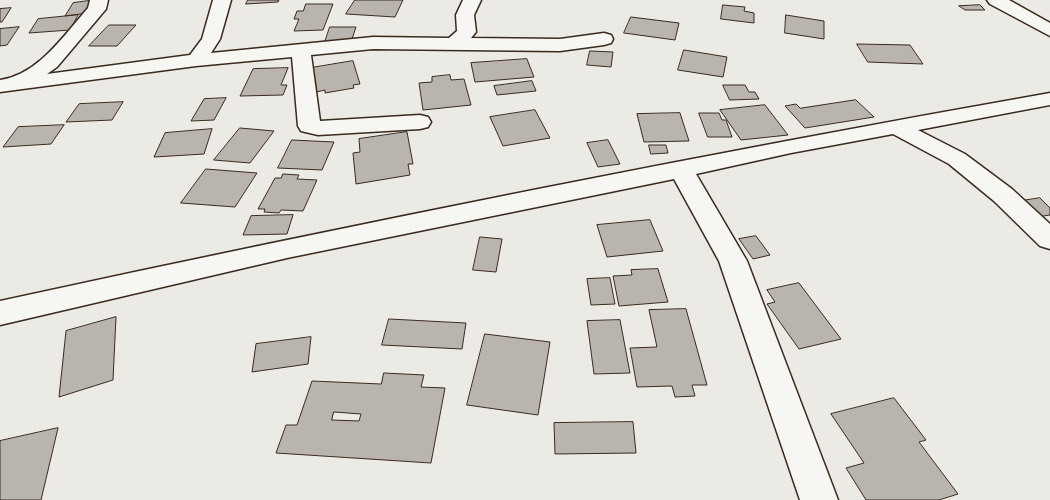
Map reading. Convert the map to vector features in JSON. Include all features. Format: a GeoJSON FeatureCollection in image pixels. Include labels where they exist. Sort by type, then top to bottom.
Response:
{"type":"FeatureCollection","features":[{"type":"Feature","properties":{"kind":"street"},"geometry":{"type":"LineString","coordinates":[[20,82],[50,63],[97,9],[99,0]]}},
{"type":"Feature","properties":{"kind":"street"},"geometry":{"type":"LineString","coordinates":[[196,60],[211,39],[222,0]]}},
{"type":"Feature","properties":{"kind":"street"},"geometry":{"type":"LineString","coordinates":[[455,43],[467,32],[463,18],[465,9],[472,0]]}},
{"type":"Feature","properties":{"kind":"street"},"geometry":{"type":"LineString","coordinates":[[996,0],[1050,30]]}},
{"type":"Feature","properties":{"kind":"street"},"geometry":{"type":"LineString","coordinates":[[0,86],[196,60],[373,43],[560,45],[604,39]]}},
{"type":"Feature","properties":{"kind":"street"},"geometry":{"type":"LineString","coordinates":[[301,49],[309,126],[318,128],[420,122]]}},
{"type":"Feature","properties":{"kind":"street"},"geometry":{"type":"LineString","coordinates":[[0,312],[287,248],[681,170],[791,146],[1050,99]]}},
{"type":"Feature","properties":{"kind":"street"},"geometry":{"type":"LineString","coordinates":[[898,128],[957,159],[1003,195],[1050,239]]}},
{"type":"Feature","properties":{"kind":"street"},"geometry":{"type":"LineString","coordinates":[[681,170],[734,261],[819,500]]}},
{"type":"Feature","properties":{"kind":"building"},"geometry":{"type":"Polygon","coordinates":[[[95,0],[88,13],[65,16],[73,3],[95,0]]]}},
{"type":"Feature","properties":{"kind":"building"},"geometry":{"type":"Polygon","coordinates":[[[248,0],[279,0],[278,2],[246,4],[248,0]]]}},
{"type":"Feature","properties":{"kind":"building"},"geometry":{"type":"Polygon","coordinates":[[[355,0],[403,0],[395,17],[346,14],[355,0]]]}},
{"type":"Feature","properties":{"kind":"building"},"geometry":{"type":"Polygon","coordinates":[[[306,4],[333,4],[323,30],[294,31],[299,19],[294,19],[297,11],[303,11],[306,4]]]}},
{"type":"Feature","properties":{"kind":"building"},"geometry":{"type":"Polygon","coordinates":[[[723,5],[745,7],[744,11],[754,13],[754,23],[721,19],[723,5]]]}},
{"type":"Feature","properties":{"kind":"building"},"geometry":{"type":"Polygon","coordinates":[[[980,5],[985,10],[965,10],[959,6],[980,5]]]}},
{"type":"Feature","properties":{"kind":"building"},"geometry":{"type":"Polygon","coordinates":[[[11,8],[2,22],[0,22],[0,9],[11,8]]]}},
{"type":"Feature","properties":{"kind":"building"},"geometry":{"type":"Polygon","coordinates":[[[78,15],[70,30],[29,33],[38,19],[78,15]]]}},
{"type":"Feature","properties":{"kind":"building"},"geometry":{"type":"Polygon","coordinates":[[[786,15],[824,21],[824,39],[785,33],[786,15]]]}},
{"type":"Feature","properties":{"kind":"building"},"geometry":{"type":"Polygon","coordinates":[[[631,17],[679,23],[675,40],[624,33],[631,17]]]}},
{"type":"Feature","properties":{"kind":"building"},"geometry":{"type":"Polygon","coordinates":[[[109,25],[136,25],[117,46],[89,46],[109,25]]]}},
{"type":"Feature","properties":{"kind":"building"},"geometry":{"type":"Polygon","coordinates":[[[19,27],[7,45],[0,46],[0,29],[19,27]]]}},
{"type":"Feature","properties":{"kind":"building"},"geometry":{"type":"Polygon","coordinates":[[[330,27],[356,27],[351,42],[325,42],[330,27]]]}},
{"type":"Feature","properties":{"kind":"building"},"geometry":{"type":"Polygon","coordinates":[[[857,44],[910,45],[923,64],[868,62],[857,44]]]}},
{"type":"Feature","properties":{"kind":"building"},"geometry":{"type":"Polygon","coordinates":[[[684,50],[727,57],[723,77],[678,70],[684,50]]]}},
{"type":"Feature","properties":{"kind":"building"},"geometry":{"type":"Polygon","coordinates":[[[590,51],[613,52],[611,67],[587,65],[590,51]]]}},
{"type":"Feature","properties":{"kind":"building"},"geometry":{"type":"Polygon","coordinates":[[[527,59],[534,77],[475,82],[471,63],[527,59]]]}},
{"type":"Feature","properties":{"kind":"building"},"geometry":{"type":"Polygon","coordinates":[[[353,61],[360,84],[353,85],[354,88],[325,93],[325,90],[316,92],[311,68],[353,61]]]}},
{"type":"Feature","properties":{"kind":"building"},"geometry":{"type":"Polygon","coordinates":[[[288,68],[281,85],[287,85],[283,95],[240,96],[253,69],[288,68]]]}},
{"type":"Feature","properties":{"kind":"building"},"geometry":{"type":"Polygon","coordinates":[[[450,75],[451,80],[464,79],[471,105],[423,110],[419,83],[432,82],[432,77],[450,75]]]}},
{"type":"Feature","properties":{"kind":"building"},"geometry":{"type":"Polygon","coordinates":[[[532,81],[536,91],[497,95],[494,86],[532,81]]]}},
{"type":"Feature","properties":{"kind":"building"},"geometry":{"type":"Polygon","coordinates":[[[723,85],[745,85],[749,92],[755,92],[759,99],[730,100],[723,85]]]}},
{"type":"Feature","properties":{"kind":"building"},"geometry":{"type":"Polygon","coordinates":[[[226,98],[214,120],[191,121],[204,99],[226,98]]]}},
{"type":"Feature","properties":{"kind":"building"},"geometry":{"type":"Polygon","coordinates":[[[856,100],[874,117],[805,128],[785,106],[796,104],[800,108],[856,100]]]}},
{"type":"Feature","properties":{"kind":"building"},"geometry":{"type":"Polygon","coordinates":[[[123,102],[112,120],[66,122],[79,104],[123,102]]]}},
{"type":"Feature","properties":{"kind":"building"},"geometry":{"type":"Polygon","coordinates":[[[765,105],[788,135],[741,140],[720,110],[765,105]]]}},
{"type":"Feature","properties":{"kind":"building"},"geometry":{"type":"Polygon","coordinates":[[[535,110],[550,138],[503,146],[490,117],[535,110]]]}},
{"type":"Feature","properties":{"kind":"building"},"geometry":{"type":"Polygon","coordinates":[[[680,113],[689,141],[644,142],[637,114],[680,113]]]}},
{"type":"Feature","properties":{"kind":"building"},"geometry":{"type":"Polygon","coordinates":[[[699,113],[719,113],[722,120],[726,120],[732,137],[708,137],[699,113]]]}},
{"type":"Feature","properties":{"kind":"building"},"geometry":{"type":"Polygon","coordinates":[[[64,125],[51,144],[3,147],[18,127],[64,125]]]}},
{"type":"Feature","properties":{"kind":"building"},"geometry":{"type":"Polygon","coordinates":[[[240,128],[274,131],[250,163],[214,160],[240,128]]]}},
{"type":"Feature","properties":{"kind":"building"},"geometry":{"type":"Polygon","coordinates":[[[212,129],[204,154],[154,157],[165,133],[212,129]]]}},
{"type":"Feature","properties":{"kind":"building"},"geometry":{"type":"Polygon","coordinates":[[[407,132],[413,164],[408,164],[410,175],[356,184],[353,153],[360,152],[359,139],[407,132]]]}},
{"type":"Feature","properties":{"kind":"building"},"geometry":{"type":"Polygon","coordinates":[[[292,140],[334,142],[322,170],[278,168],[292,140]]]}},
{"type":"Feature","properties":{"kind":"building"},"geometry":{"type":"Polygon","coordinates":[[[608,140],[620,164],[598,167],[587,143],[608,140]]]}},
{"type":"Feature","properties":{"kind":"building"},"geometry":{"type":"Polygon","coordinates":[[[649,145],[666,145],[668,153],[651,154],[649,145]]]}},
{"type":"Feature","properties":{"kind":"building"},"geometry":{"type":"Polygon","coordinates":[[[206,169],[257,173],[235,207],[181,203],[206,169]]]}},
{"type":"Feature","properties":{"kind":"building"},"geometry":{"type":"Polygon","coordinates":[[[283,174],[299,175],[297,179],[317,180],[303,211],[281,210],[279,213],[264,212],[265,209],[258,209],[275,178],[281,178],[283,174]]]}},
{"type":"Feature","properties":{"kind":"building"},"geometry":{"type":"Polygon","coordinates":[[[1040,198],[1050,208],[1050,215],[1037,217],[1021,201],[1040,198]]]}},
{"type":"Feature","properties":{"kind":"building"},"geometry":{"type":"Polygon","coordinates":[[[293,215],[287,234],[243,235],[251,216],[293,215]]]}},
{"type":"Feature","properties":{"kind":"building"},"geometry":{"type":"Polygon","coordinates":[[[650,220],[663,251],[607,257],[597,225],[650,220]]]}},
{"type":"Feature","properties":{"kind":"building"},"geometry":{"type":"Polygon","coordinates":[[[756,236],[770,255],[753,259],[739,239],[756,236]]]}},
{"type":"Feature","properties":{"kind":"building"},"geometry":{"type":"Polygon","coordinates":[[[480,237],[502,239],[496,272],[473,270],[480,237]]]}},
{"type":"Feature","properties":{"kind":"building"},"geometry":{"type":"Polygon","coordinates":[[[658,269],[668,302],[619,306],[613,276],[632,275],[631,270],[658,269]]]}},
{"type":"Feature","properties":{"kind":"building"},"geometry":{"type":"Polygon","coordinates":[[[610,278],[615,304],[591,305],[587,279],[610,278]]]}},
{"type":"Feature","properties":{"kind":"building"},"geometry":{"type":"Polygon","coordinates":[[[799,283],[841,339],[799,349],[767,304],[775,302],[767,290],[799,283]]]}},
{"type":"Feature","properties":{"kind":"building"},"geometry":{"type":"Polygon","coordinates":[[[686,309],[707,385],[692,385],[695,396],[675,397],[672,386],[637,387],[630,348],[657,347],[649,310],[686,309]]]}},
{"type":"Feature","properties":{"kind":"building"},"geometry":{"type":"Polygon","coordinates":[[[116,317],[113,380],[59,397],[66,331],[116,317]]]}},
{"type":"Feature","properties":{"kind":"building"},"geometry":{"type":"Polygon","coordinates":[[[389,319],[466,323],[462,349],[382,345],[389,319]]]}},
{"type":"Feature","properties":{"kind":"building"},"geometry":{"type":"Polygon","coordinates":[[[620,320],[630,373],[594,374],[587,321],[620,320]]]}},
{"type":"Feature","properties":{"kind":"building"},"geometry":{"type":"Polygon","coordinates":[[[485,334],[550,342],[538,415],[467,405],[485,334]]]}},
{"type":"Feature","properties":{"kind":"building"},"geometry":{"type":"Polygon","coordinates":[[[311,337],[308,364],[252,372],[256,344],[311,337]]]}},
{"type":"Feature","properties":{"kind":"building"},"geometry":{"type":"Polygon","coordinates":[[[384,373],[424,375],[421,387],[445,388],[431,463],[276,453],[286,425],[297,425],[312,381],[381,384],[384,373]],[[334,412],[332,420],[359,421],[361,414],[334,412]]]}},
{"type":"Feature","properties":{"kind":"building"},"geometry":{"type":"Polygon","coordinates":[[[894,398],[926,440],[919,442],[958,494],[939,500],[866,500],[846,468],[864,463],[831,414],[894,398]]]}},
{"type":"Feature","properties":{"kind":"building"},"geometry":{"type":"Polygon","coordinates":[[[633,422],[636,453],[555,454],[554,423],[633,422]]]}},
{"type":"Feature","properties":{"kind":"building"},"geometry":{"type":"Polygon","coordinates":[[[58,428],[41,500],[0,500],[0,441],[58,428]]]}}]}
